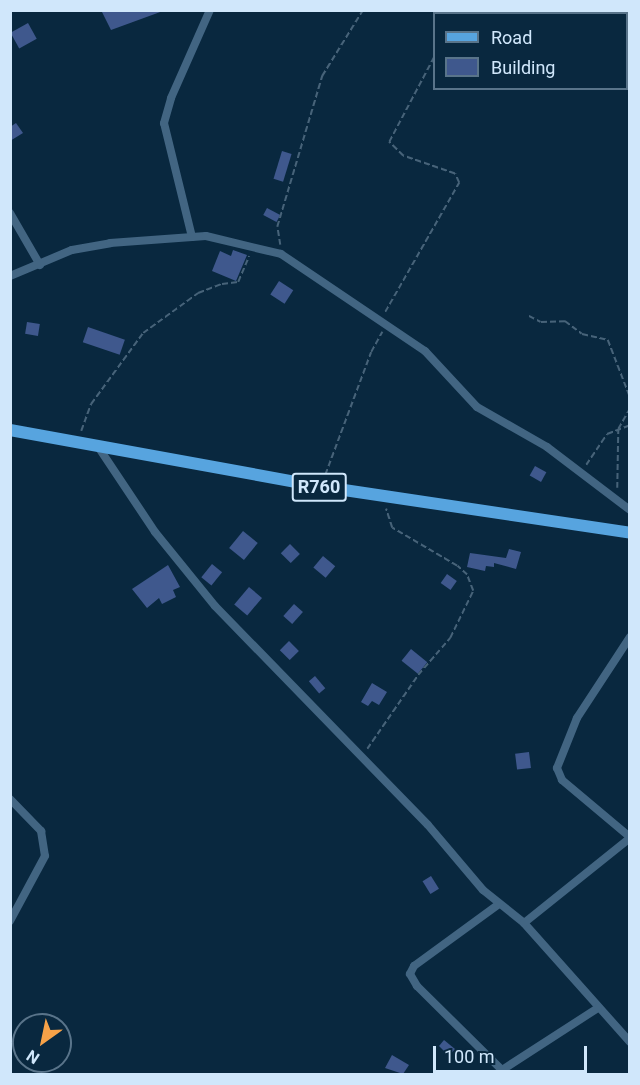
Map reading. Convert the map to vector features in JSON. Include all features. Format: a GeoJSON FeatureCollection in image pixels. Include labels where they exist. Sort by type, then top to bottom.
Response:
{"type":"FeatureCollection","features":[{"type":"Feature","properties":{"kind":"main road","name":"R760"},"geometry":{"type":"LineString","coordinates":[[10,430],[324,488],[630,533]]}},
{"type":"Feature","properties":{"kind":"street"},"geometry":{"type":"LineString","coordinates":[[192,237],[164,123],[171,98],[210,10]]}},
{"type":"Feature","properties":{"kind":"street"},"geometry":{"type":"LineString","coordinates":[[10,213],[40,265]]}},
{"type":"Feature","properties":{"kind":"street"},"geometry":{"type":"LineString","coordinates":[[10,276],[92,244],[192,237],[222,238],[281,255],[383,322],[434,359],[477,406],[581,471],[630,510]]}},
{"type":"Feature","properties":{"kind":"street"},"geometry":{"type":"LineString","coordinates":[[97,445],[155,532],[202,590],[499,904],[524,923],[630,1042]]}},
{"type":"Feature","properties":{"kind":"street"},"geometry":{"type":"LineString","coordinates":[[524,923],[630,838],[571,789],[557,768],[576,718],[630,638]]}},
{"type":"Feature","properties":{"kind":"street"},"geometry":{"type":"LineString","coordinates":[[10,799],[41,831],[45,856],[10,921]]}},
{"type":"Feature","properties":{"kind":"street"},"geometry":{"type":"LineString","coordinates":[[499,904],[414,966],[410,974],[417,986],[504,1072],[598,1008]]}},
{"type":"Feature","properties":{"kind":"path"},"geometry":{"type":"LineString","coordinates":[[281,255],[277,227],[322,76],[363,10]]}},
{"type":"Feature","properties":{"kind":"path"},"geometry":{"type":"LineString","coordinates":[[324,488],[335,444],[383,322],[459,183],[455,174],[403,156],[389,142],[433,61]]}},
{"type":"Feature","properties":{"kind":"path"},"geometry":{"type":"LineString","coordinates":[[79,441],[91,404],[143,333],[198,293],[222,284],[238,282],[254,246]]}},
{"type":"Feature","properties":{"kind":"path"},"geometry":{"type":"LineString","coordinates":[[529,316],[541,322],[565,321],[582,334],[608,340],[630,397]]}},
{"type":"Feature","properties":{"kind":"path"},"geometry":{"type":"LineString","coordinates":[[617,498],[618,429],[630,408]]}},
{"type":"Feature","properties":{"kind":"path"},"geometry":{"type":"LineString","coordinates":[[581,471],[604,437],[618,429],[630,426]]}},
{"type":"Feature","properties":{"kind":"path"},"geometry":{"type":"LineString","coordinates":[[360,755],[375,741],[418,675],[450,638],[473,591],[467,575],[457,566],[389,524],[386,496]]}},
{"type":"Feature","properties":{"kind":"building"},"geometry":{"type":"Polygon","coordinates":[[[101,10],[163,10],[163,11],[111,30],[101,10]]]}},
{"type":"Feature","properties":{"kind":"building"},"geometry":{"type":"Polygon","coordinates":[[[28,23],[37,39],[19,48],[11,33],[28,23]]]}},
{"type":"Feature","properties":{"kind":"building"},"geometry":{"type":"Polygon","coordinates":[[[16,123],[23,133],[10,141],[10,127],[16,123]]]}},
{"type":"Feature","properties":{"kind":"building"},"geometry":{"type":"Polygon","coordinates":[[[282,151],[292,154],[283,182],[274,179],[282,151]]]}},
{"type":"Feature","properties":{"kind":"building"},"geometry":{"type":"Polygon","coordinates":[[[267,208],[280,215],[276,222],[263,215],[267,208]]]}},
{"type":"Feature","properties":{"kind":"building"},"geometry":{"type":"Polygon","coordinates":[[[233,250],[247,255],[236,281],[212,271],[220,251],[231,256],[233,250]]]}},
{"type":"Feature","properties":{"kind":"building"},"geometry":{"type":"Polygon","coordinates":[[[279,281],[293,290],[285,304],[270,294],[279,281]]]}},
{"type":"Feature","properties":{"kind":"building"},"geometry":{"type":"Polygon","coordinates":[[[27,322],[40,324],[38,336],[25,334],[27,322]]]}},
{"type":"Feature","properties":{"kind":"building"},"geometry":{"type":"Polygon","coordinates":[[[88,327],[125,340],[120,355],[83,342],[88,327]]]}},
{"type":"Feature","properties":{"kind":"building"},"geometry":{"type":"Polygon","coordinates":[[[535,466],[546,472],[541,482],[530,476],[535,466]]]}},
{"type":"Feature","properties":{"kind":"building"},"geometry":{"type":"Polygon","coordinates":[[[243,531],[258,543],[244,560],[229,548],[243,531]]]}},
{"type":"Feature","properties":{"kind":"building"},"geometry":{"type":"Polygon","coordinates":[[[290,544],[300,554],[291,563],[281,553],[290,544]]]}},
{"type":"Feature","properties":{"kind":"building"},"geometry":{"type":"Polygon","coordinates":[[[509,549],[521,552],[516,569],[494,563],[494,567],[486,566],[485,571],[467,567],[470,553],[506,558],[509,549]]]}},
{"type":"Feature","properties":{"kind":"building"},"geometry":{"type":"Polygon","coordinates":[[[323,556],[335,566],[326,578],[313,567],[323,556]]]}},
{"type":"Feature","properties":{"kind":"building"},"geometry":{"type":"Polygon","coordinates":[[[212,564],[222,572],[211,585],[201,577],[212,564]]]}},
{"type":"Feature","properties":{"kind":"building"},"geometry":{"type":"Polygon","coordinates":[[[168,565],[180,587],[173,590],[176,597],[162,604],[159,598],[147,608],[132,589],[168,565]]]}},
{"type":"Feature","properties":{"kind":"building"},"geometry":{"type":"Polygon","coordinates":[[[447,574],[457,581],[451,590],[441,583],[447,574]]]}},
{"type":"Feature","properties":{"kind":"building"},"geometry":{"type":"Polygon","coordinates":[[[249,587],[262,598],[247,616],[234,605],[249,587]]]}},
{"type":"Feature","properties":{"kind":"building"},"geometry":{"type":"Polygon","coordinates":[[[294,604],[303,612],[292,624],[283,616],[294,604]]]}},
{"type":"Feature","properties":{"kind":"building"},"geometry":{"type":"Polygon","coordinates":[[[289,641],[299,651],[290,660],[280,650],[289,641]]]}},
{"type":"Feature","properties":{"kind":"building"},"geometry":{"type":"Polygon","coordinates":[[[411,649],[427,662],[418,674],[402,661],[411,649]]]}},
{"type":"Feature","properties":{"kind":"building"},"geometry":{"type":"Polygon","coordinates":[[[315,676],[325,688],[319,693],[309,681],[315,676]]]}},
{"type":"Feature","properties":{"kind":"building"},"geometry":{"type":"Polygon","coordinates":[[[372,683],[387,692],[379,705],[372,701],[368,706],[361,702],[372,683]]]}},
{"type":"Feature","properties":{"kind":"building"},"geometry":{"type":"Polygon","coordinates":[[[529,752],[531,768],[517,770],[515,754],[529,752]]]}},
{"type":"Feature","properties":{"kind":"building"},"geometry":{"type":"Polygon","coordinates":[[[431,876],[439,889],[430,894],[423,881],[431,876]]]}},
{"type":"Feature","properties":{"kind":"building"},"geometry":{"type":"Polygon","coordinates":[[[444,1040],[455,1049],[449,1056],[439,1046],[444,1040]]]}},
{"type":"Feature","properties":{"kind":"building"},"geometry":{"type":"Polygon","coordinates":[[[392,1055],[409,1065],[403,1074],[385,1068],[392,1055]]]}}]}
